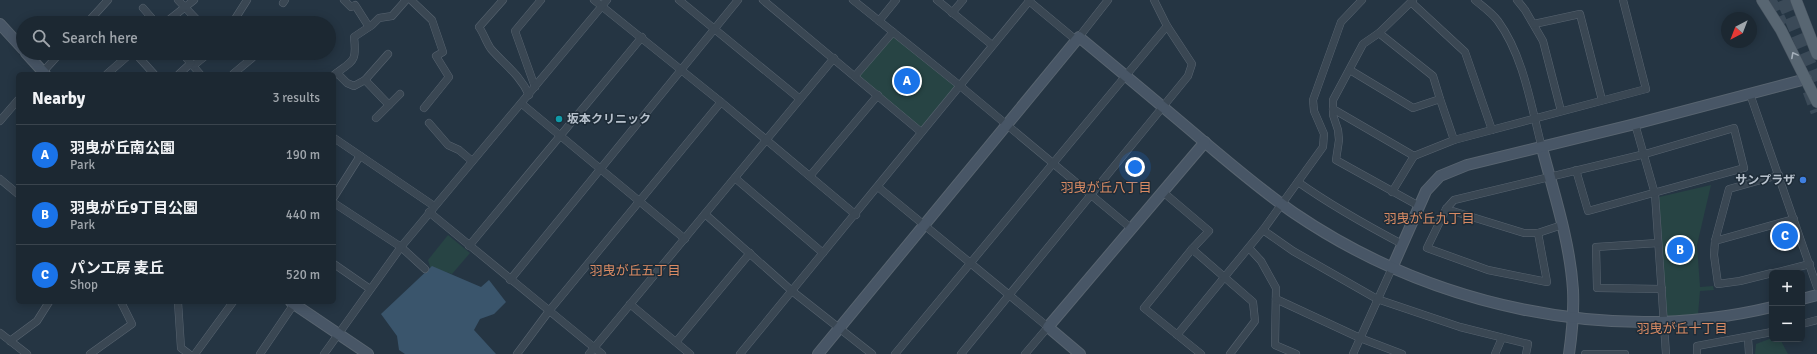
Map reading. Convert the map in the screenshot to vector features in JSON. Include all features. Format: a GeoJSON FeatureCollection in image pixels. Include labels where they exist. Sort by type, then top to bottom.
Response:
{"type":"FeatureCollection","features":[{"type":"Feature","properties":{"kind":"main road"},"geometry":{"type":"LineString","coordinates":[[1762,0],[1781,30],[1817,102]]}},
{"type":"Feature","properties":{"kind":"main road"},"geometry":{"type":"LineString","coordinates":[[1796,0],[1817,54]]}},
{"type":"Feature","properties":{"kind":"street"},"geometry":{"type":"LineString","coordinates":[[93,16],[108,0]]}},
{"type":"Feature","properties":{"kind":"street"},"geometry":{"type":"LineString","coordinates":[[178,0],[193,16]]}},
{"type":"Feature","properties":{"kind":"street"},"geometry":{"type":"LineString","coordinates":[[174,16],[194,0]]}},
{"type":"Feature","properties":{"kind":"street"},"geometry":{"type":"LineString","coordinates":[[237,16],[247,0]]}},
{"type":"Feature","properties":{"kind":"street"},"geometry":{"type":"LineString","coordinates":[[344,0],[351,7],[356,3],[369,27]]}},
{"type":"Feature","properties":{"kind":"street"},"geometry":{"type":"LineString","coordinates":[[336,73],[353,60],[356,55],[354,37],[379,18],[392,16],[411,0],[432,20],[442,52],[436,56],[449,77],[424,108]]}},
{"type":"Feature","properties":{"kind":"street"},"geometry":{"type":"LineString","coordinates":[[503,0],[479,27],[485,34],[490,48],[520,78],[529,94]]}},
{"type":"Feature","properties":{"kind":"street"},"geometry":{"type":"LineString","coordinates":[[535,87],[515,31],[541,0]]}},
{"type":"Feature","properties":{"kind":"street"},"geometry":{"type":"LineString","coordinates":[[594,0],[722,102],[856,215]]}},
{"type":"Feature","properties":{"kind":"street"},"geometry":{"type":"LineString","coordinates":[[324,354],[370,289],[431,209],[522,104],[607,0]]}},
{"type":"Feature","properties":{"kind":"street"},"geometry":{"type":"LineString","coordinates":[[679,0],[800,99]]}},
{"type":"Feature","properties":{"kind":"street"},"geometry":{"type":"LineString","coordinates":[[510,280],[738,0]]}},
{"type":"Feature","properties":{"kind":"street"},"geometry":{"type":"LineString","coordinates":[[763,0],[921,132]]}},
{"type":"Feature","properties":{"kind":"street"},"geometry":{"type":"LineString","coordinates":[[853,0],[959,85],[1132,229]]}},
{"type":"Feature","properties":{"kind":"street"},"geometry":{"type":"LineString","coordinates":[[879,21],[896,0]]}},
{"type":"Feature","properties":{"kind":"street"},"geometry":{"type":"LineString","coordinates":[[937,0],[992,45]]}},
{"type":"Feature","properties":{"kind":"street"},"geometry":{"type":"LineString","coordinates":[[952,12],[962,0]]}},
{"type":"Feature","properties":{"kind":"street"},"geometry":{"type":"LineString","coordinates":[[818,354],[1108,0]]}},
{"type":"Feature","properties":{"kind":"street"},"geometry":{"type":"LineString","coordinates":[[961,354],[1188,76],[1192,64],[1167,26],[1154,0]]}},
{"type":"Feature","properties":{"kind":"street"},"geometry":{"type":"LineString","coordinates":[[1177,335],[1283,205],[1323,147],[1324,134],[1314,111],[1313,100],[1341,22],[1362,0]]}},
{"type":"Feature","properties":{"kind":"street"},"geometry":{"type":"LineString","coordinates":[[1475,0],[1497,20],[1509,40],[1519,63],[1542,148],[1562,225],[1572,276],[1573,317],[1569,354]]}},
{"type":"Feature","properties":{"kind":"street"},"geometry":{"type":"LineString","coordinates":[[1517,0],[1544,41],[1561,111]]}},
{"type":"Feature","properties":{"kind":"street"},"geometry":{"type":"LineString","coordinates":[[1392,192],[1414,156],[1454,140],[1646,89],[1623,0]]}},
{"type":"Feature","properties":{"kind":"street"},"geometry":{"type":"LineString","coordinates":[[740,354],[823,252],[856,215],[921,132],[1029,1],[1078,38],[1283,205],[1326,234],[1392,268],[1434,285],[1498,304],[1573,317],[1663,321],[1731,315],[1769,307]]}},
{"type":"Feature","properties":{"kind":"street"},"geometry":{"type":"LineString","coordinates":[[1419,206],[1336,160],[1339,140],[1338,130],[1333,115],[1333,100],[1363,44],[1379,33],[1412,1],[1465,52],[1492,130]]}},
{"type":"Feature","properties":{"kind":"street"},"geometry":{"type":"LineString","coordinates":[[143,8],[150,16]]}},
{"type":"Feature","properties":{"kind":"street"},"geometry":{"type":"LineString","coordinates":[[1534,24],[1580,14],[1602,100]]}},
{"type":"Feature","properties":{"kind":"street"},"geometry":{"type":"LineString","coordinates":[[0,24],[16,41]]}},
{"type":"Feature","properties":{"kind":"street"},"geometry":{"type":"LineString","coordinates":[[895,354],[1167,26]]}},
{"type":"Feature","properties":{"kind":"street"},"geometry":{"type":"LineString","coordinates":[[855,76],[893,32]]}},
{"type":"Feature","properties":{"kind":"street"},"geometry":{"type":"LineString","coordinates":[[1379,33],[1433,76],[1454,140]]}},
{"type":"Feature","properties":{"kind":"street"},"geometry":{"type":"LineString","coordinates":[[469,246],[642,37]]}},
{"type":"Feature","properties":{"kind":"street"},"geometry":{"type":"LineString","coordinates":[[336,75],[354,86],[366,80],[388,54]]}},
{"type":"Feature","properties":{"kind":"street"},"geometry":{"type":"LineString","coordinates":[[589,354],[834,58]]}},
{"type":"Feature","properties":{"kind":"street"},"geometry":{"type":"LineString","coordinates":[[32,60],[42,72]]}},
{"type":"Feature","properties":{"kind":"street"},"geometry":{"type":"LineString","coordinates":[[44,72],[54,60]]}},
{"type":"Feature","properties":{"kind":"street"},"geometry":{"type":"LineString","coordinates":[[112,72],[124,60]]}},
{"type":"Feature","properties":{"kind":"street"},"geometry":{"type":"LineString","coordinates":[[141,60],[152,72]]}},
{"type":"Feature","properties":{"kind":"street"},"geometry":{"type":"LineString","coordinates":[[188,60],[198,72]]}},
{"type":"Feature","properties":{"kind":"street"},"geometry":{"type":"LineString","coordinates":[[182,72],[199,60]]}},
{"type":"Feature","properties":{"kind":"street"},"geometry":{"type":"LineString","coordinates":[[236,72],[250,60]]}},
{"type":"Feature","properties":{"kind":"street"},"geometry":{"type":"LineString","coordinates":[[1350,70],[1413,108],[1440,99]]}},
{"type":"Feature","properties":{"kind":"street"},"geometry":{"type":"LineString","coordinates":[[1353,354],[1426,191],[1440,176],[1467,165],[1542,148],[1806,79]]}},
{"type":"Feature","properties":{"kind":"street"},"geometry":{"type":"LineString","coordinates":[[366,80],[389,105]]}},
{"type":"Feature","properties":{"kind":"street"},"geometry":{"type":"LineString","coordinates":[[376,118],[400,94]]}},
{"type":"Feature","properties":{"kind":"street"},"geometry":{"type":"LineString","coordinates":[[1750,94],[1817,287]]}},
{"type":"Feature","properties":{"kind":"street"},"geometry":{"type":"LineString","coordinates":[[810,176],[878,95]]}},
{"type":"Feature","properties":{"kind":"street"},"geometry":{"type":"LineString","coordinates":[[0,121],[16,102]]}},
{"type":"Feature","properties":{"kind":"street"},"geometry":{"type":"LineString","coordinates":[[517,354],[549,311],[722,102]]}},
{"type":"Feature","properties":{"kind":"street"},"geometry":{"type":"LineString","coordinates":[[522,104],[685,239]]}},
{"type":"Feature","properties":{"kind":"street"},"geometry":{"type":"LineString","coordinates":[[1333,109],[1414,156]]}},
{"type":"Feature","properties":{"kind":"street"},"geometry":{"type":"LineString","coordinates":[[429,123],[448,145],[460,150],[472,162]]}},
{"type":"Feature","properties":{"kind":"street"},"geometry":{"type":"LineString","coordinates":[[1635,124],[1655,194],[1666,354]]}},
{"type":"Feature","properties":{"kind":"street"},"geometry":{"type":"LineString","coordinates":[[1538,233],[1547,282],[1488,270],[1427,248],[1446,208],[1454,200],[1576,170],[1644,154],[1734,128],[1744,168],[1655,194],[1588,211],[1576,170]]}},
{"type":"Feature","properties":{"kind":"street"},"geometry":{"type":"LineString","coordinates":[[336,139],[431,209],[469,246],[602,354]]}},
{"type":"Feature","properties":{"kind":"street"},"geometry":{"type":"LineString","coordinates":[[1025,354],[1205,142]]}},
{"type":"Feature","properties":{"kind":"street"},"geometry":{"type":"LineString","coordinates":[[336,194],[360,156]]}},
{"type":"Feature","properties":{"kind":"street"},"geometry":{"type":"LineString","coordinates":[[1769,274],[1740,281],[1718,284],[1714,255],[1714,241],[1729,189],[1779,175]]}},
{"type":"Feature","properties":{"kind":"street"},"geometry":{"type":"LineString","coordinates":[[735,178],[823,252]]}},
{"type":"Feature","properties":{"kind":"street"},"geometry":{"type":"LineString","coordinates":[[0,179],[16,192]]}},
{"type":"Feature","properties":{"kind":"street"},"geometry":{"type":"LineString","coordinates":[[1298,182],[1326,202],[1402,244]]}},
{"type":"Feature","properties":{"kind":"street"},"geometry":{"type":"LineString","coordinates":[[878,187],[1080,354]]}},
{"type":"Feature","properties":{"kind":"street"},"geometry":{"type":"LineString","coordinates":[[1163,192],[1209,231],[1192,249],[1144,308],[1200,354]]}},
{"type":"Feature","properties":{"kind":"street"},"geometry":{"type":"LineString","coordinates":[[336,204],[401,247],[425,269]]}},
{"type":"Feature","properties":{"kind":"street"},"geometry":{"type":"LineString","coordinates":[[1446,208],[1524,233],[1538,233],[1562,225]]}},
{"type":"Feature","properties":{"kind":"street"},"geometry":{"type":"LineString","coordinates":[[705,214],[792,290],[872,354]]}},
{"type":"Feature","properties":{"kind":"street"},"geometry":{"type":"LineString","coordinates":[[1714,241],[1794,219]]}},
{"type":"Feature","properties":{"kind":"street"},"geometry":{"type":"LineString","coordinates":[[1263,230],[1293,251],[1377,299],[1418,314],[1528,344],[1526,354]]}},
{"type":"Feature","properties":{"kind":"street"},"geometry":{"type":"LineString","coordinates":[[1658,243],[1596,246],[1597,288],[1662,289]]}},
{"type":"Feature","properties":{"kind":"street"},"geometry":{"type":"LineString","coordinates":[[1249,248],[1260,261],[1276,288],[1275,345],[1296,354]]}},
{"type":"Feature","properties":{"kind":"street"},"geometry":{"type":"LineString","coordinates":[[1192,249],[1225,276],[1253,302],[1255,321],[1230,354]]}},
{"type":"Feature","properties":{"kind":"street"},"geometry":{"type":"LineString","coordinates":[[676,342],[750,253]]}},
{"type":"Feature","properties":{"kind":"street"},"geometry":{"type":"LineString","coordinates":[[1785,270],[1810,264]]}},
{"type":"Feature","properties":{"kind":"street"},"geometry":{"type":"LineString","coordinates":[[336,265],[370,289]]}},
{"type":"Feature","properties":{"kind":"street"},"geometry":{"type":"LineString","coordinates":[[1805,298],[1817,296]]}},
{"type":"Feature","properties":{"kind":"street"},"geometry":{"type":"LineString","coordinates":[[1276,299],[1360,338],[1402,354]]}},
{"type":"Feature","properties":{"kind":"street"},"geometry":{"type":"LineString","coordinates":[[10,341],[37,321],[48,304]]}},
{"type":"Feature","properties":{"kind":"street"},"geometry":{"type":"LineString","coordinates":[[90,354],[132,324],[122,304]]}},
{"type":"Feature","properties":{"kind":"street"},"geometry":{"type":"LineString","coordinates":[[178,304],[180,348],[189,354]]}},
{"type":"Feature","properties":{"kind":"street"},"geometry":{"type":"LineString","coordinates":[[195,354],[232,304]]}},
{"type":"Feature","properties":{"kind":"street"},"geometry":{"type":"LineString","coordinates":[[260,354],[291,304]]}},
{"type":"Feature","properties":{"kind":"street"},"geometry":{"type":"LineString","coordinates":[[294,304],[368,354]]}},
{"type":"Feature","properties":{"kind":"street"},"geometry":{"type":"LineString","coordinates":[[630,304],[690,354]]}},
{"type":"Feature","properties":{"kind":"street"},"geometry":{"type":"LineString","coordinates":[[1805,323],[1817,320]]}},
{"type":"Feature","properties":{"kind":"street"},"geometry":{"type":"LineString","coordinates":[[0,333],[27,354]]}},
{"type":"Feature","properties":{"kind":"street"},"geometry":{"type":"LineString","coordinates":[[1697,354],[1697,346],[1748,338],[1769,333]]}},
{"type":"Feature","properties":{"kind":"street"},"geometry":{"type":"LineString","coordinates":[[1495,354],[1502,338]]}},
{"type":"Feature","properties":{"kind":"street"},"geometry":{"type":"LineString","coordinates":[[1748,338],[1749,354]]}},
{"type":"Feature","properties":{"kind":"street"},"geometry":{"type":"LineString","coordinates":[[1585,354],[1625,354]]}},
{"type":"Feature","properties":{"kind":"green space"},"geometry":{"type":"Polygon","coordinates":[[[892,35],[957,87],[921,132],[858,76],[892,35]]]}},
{"type":"Feature","properties":{"kind":"green space"},"geometry":{"type":"Polygon","coordinates":[[[1711,185],[1697,245],[1700,287],[1713,286],[1714,290],[1700,291],[1698,315],[1667,317],[1659,197],[1711,185]]]}},
{"type":"Feature","properties":{"kind":"green space"},"geometry":{"type":"Polygon","coordinates":[[[448,235],[470,253],[452,274],[430,267],[428,260],[448,235]]]}},
{"type":"Feature","properties":{"kind":"green space"},"geometry":{"type":"Polygon","coordinates":[[[1769,339],[1769,342],[1782,342],[1788,354],[1755,354],[1756,344],[1769,339]]]}},
{"type":"Feature","properties":{"kind":"water"},"geometry":{"type":"Polygon","coordinates":[[[432,266],[481,287],[489,280],[506,302],[494,314],[480,319],[474,330],[496,354],[405,354],[399,350],[397,336],[381,314],[432,266]]]}},
{"type":"Feature","properties":{"kind":"tunnel"},"geometry":{"type":"LineString","coordinates":[[1770,0],[1782,25]]}},
{"type":"Feature","properties":{"kind":"tunnel"},"geometry":{"type":"LineString","coordinates":[[1783,0],[1817,81]]}},
{"type":"Feature","properties":{"kind":"tunnel"},"geometry":{"type":"LineString","coordinates":[[1809,91],[1817,112]]}},
{"type":"Feature","properties":{"kind":"place","name":"羽曳が丘南公園"},"geometry":{"type":"Point","coordinates":[907,81]}},
{"type":"Feature","properties":{"kind":"place","name":"坂本クリニック"},"geometry":{"type":"Point","coordinates":[559,119]}},
{"type":"Feature","properties":{"kind":"place","name":"サンプラザ"},"geometry":{"type":"Point","coordinates":[1803,180]}},
{"type":"Feature","properties":{"kind":"place","name":"パン工房 麦丘"},"geometry":{"type":"Point","coordinates":[1785,236]}},
{"type":"Feature","properties":{"kind":"place","name":"羽曳が丘9丁目公園"},"geometry":{"type":"Point","coordinates":[1680,250]}},
{"type":"Feature","properties":{"kind":"district","name":"羽曳が丘八丁目"},"geometry":{"type":"Point","coordinates":[1106,187]}},
{"type":"Feature","properties":{"kind":"district","name":"羽曳が丘九丁目"},"geometry":{"type":"Point","coordinates":[1429,218]}},
{"type":"Feature","properties":{"kind":"district","name":"羽曳が丘五丁目"},"geometry":{"type":"Point","coordinates":[635,270]}},
{"type":"Feature","properties":{"kind":"district","name":"羽曳が丘十丁目"},"geometry":{"type":"Point","coordinates":[1682,328]}}]}
